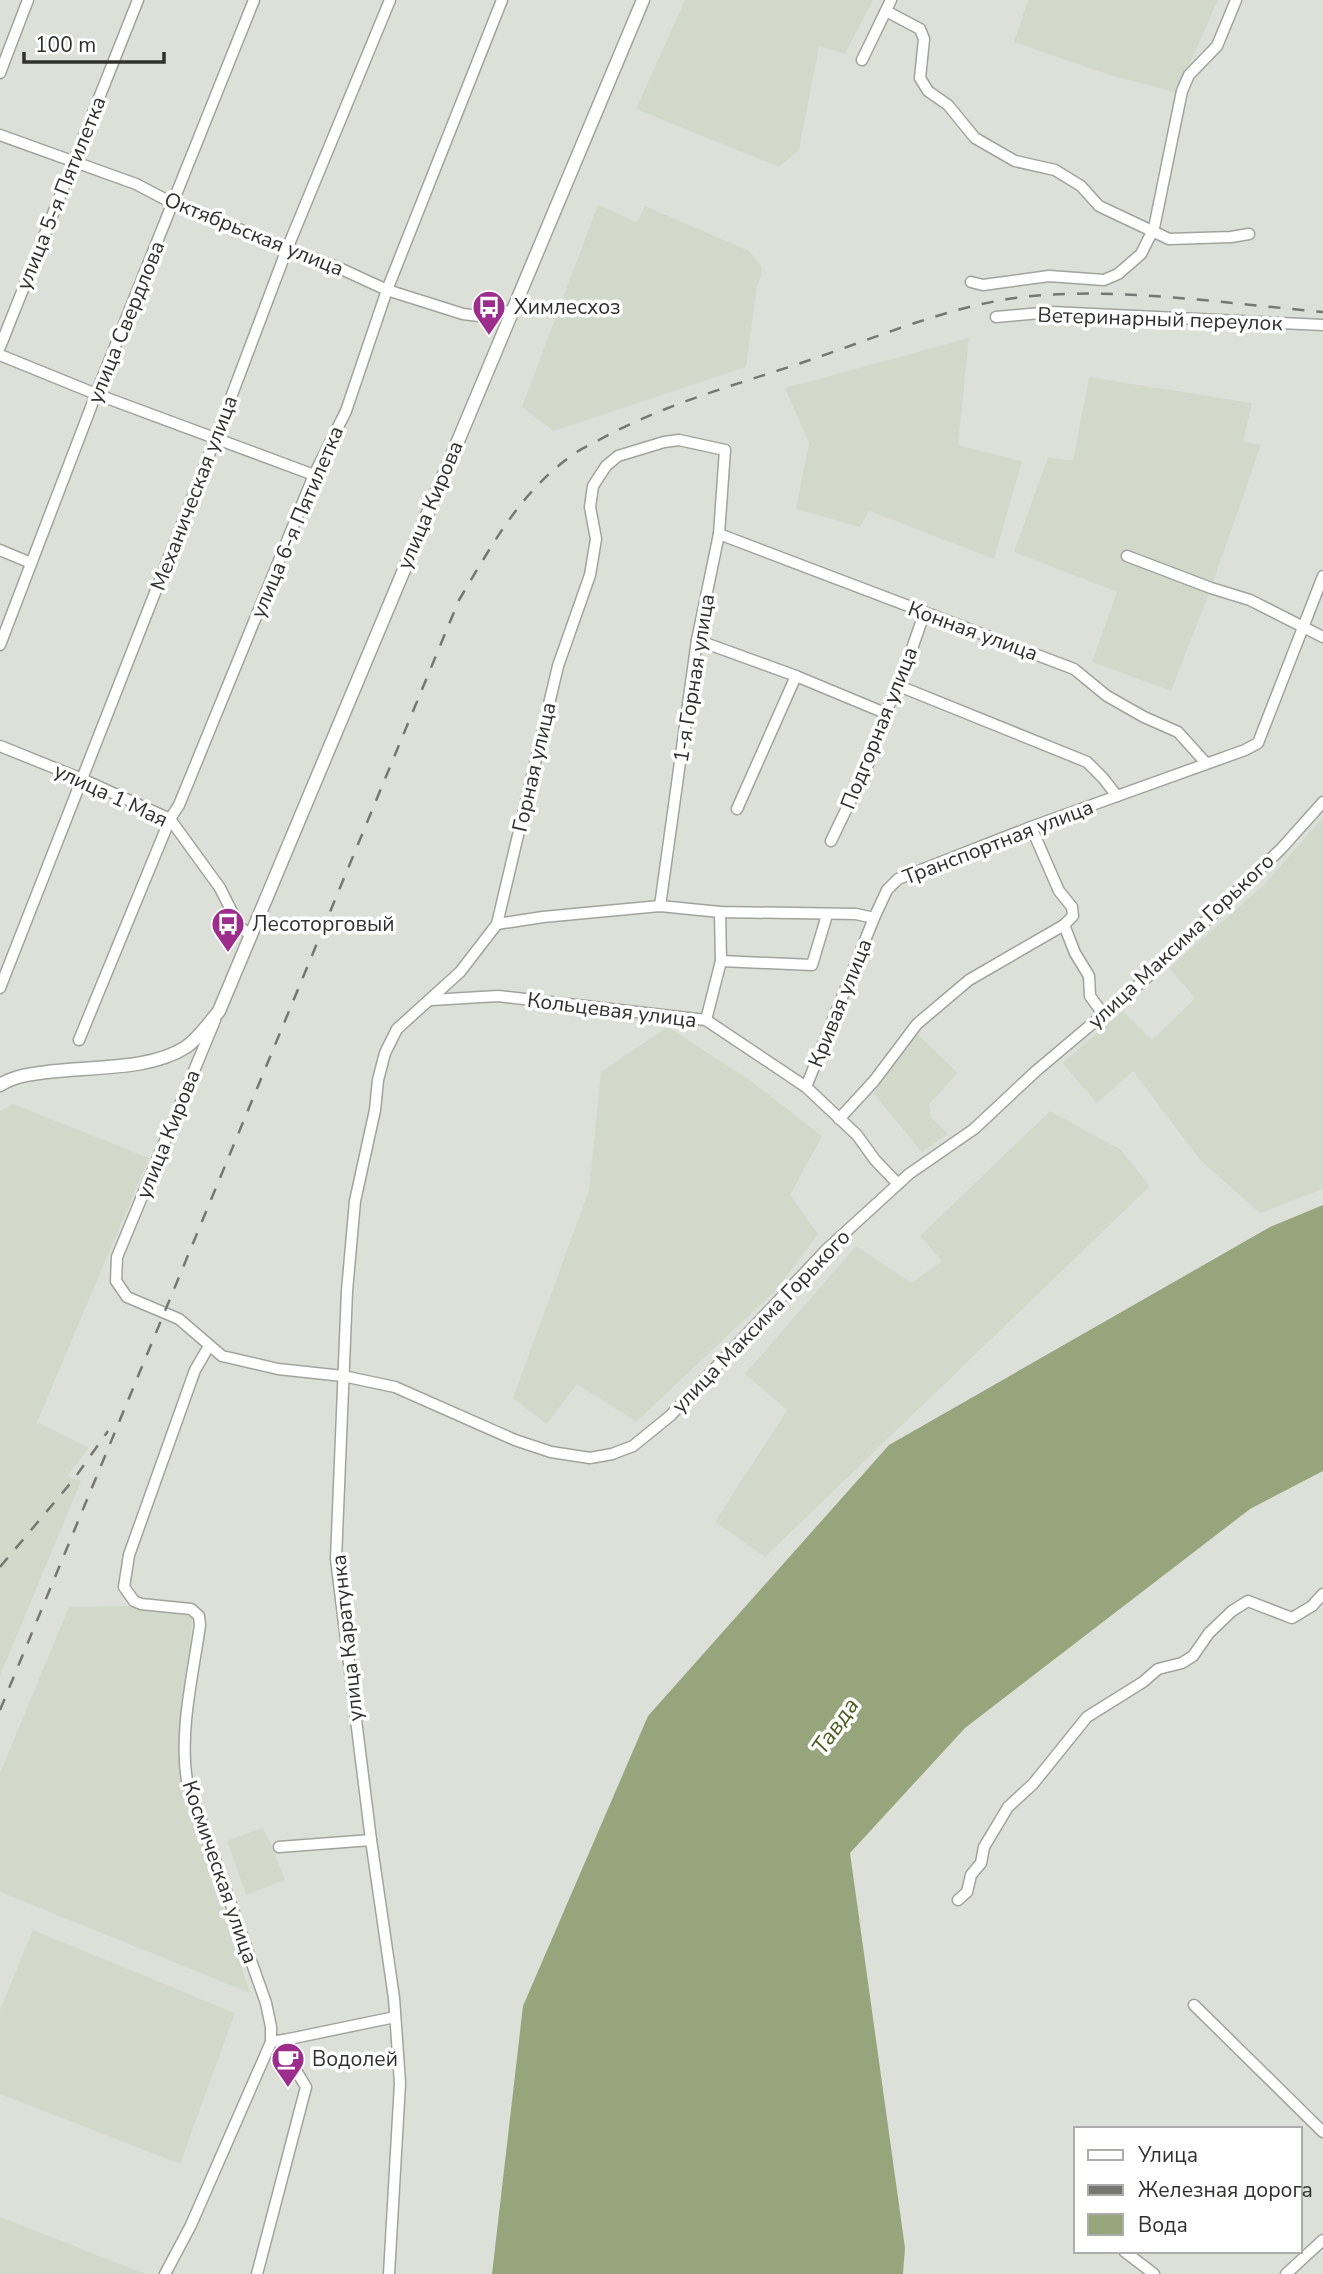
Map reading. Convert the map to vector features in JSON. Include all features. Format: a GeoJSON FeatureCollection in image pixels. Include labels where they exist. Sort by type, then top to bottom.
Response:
{"type":"FeatureCollection","features":[{"type":"Feature","properties":{"kind":"main road","name":"улица Кирова"},"geometry":{"type":"LineString","coordinates":[[0,1085],[24,1075],[118,1066],[174,1053],[201,1033],[219,1011],[643,0]]}},
{"type":"Feature","properties":{"kind":"street"},"geometry":{"type":"LineString","coordinates":[[0,74],[28,0]]}},
{"type":"Feature","properties":{"kind":"street","name":"улица 5-я Пятилетка"},"geometry":{"type":"LineString","coordinates":[[0,347],[138,0]]}},
{"type":"Feature","properties":{"kind":"street","name":"улица Свердлова"},"geometry":{"type":"LineString","coordinates":[[0,645],[96,394],[254,0]]}},
{"type":"Feature","properties":{"kind":"street","name":"Механическая улица"},"geometry":{"type":"LineString","coordinates":[[0,988],[287,249],[390,0]]}},
{"type":"Feature","properties":{"kind":"street","name":"улица 6-я Пятилетка"},"geometry":{"type":"LineString","coordinates":[[79,1040],[314,475],[346,411],[387,290],[502,0]]}},
{"type":"Feature","properties":{"kind":"street"},"geometry":{"type":"LineString","coordinates":[[862,60],[891,0]]}},
{"type":"Feature","properties":{"kind":"street"},"geometry":{"type":"LineString","coordinates":[[971,282],[983,285],[1049,276],[1104,280],[1118,274],[1141,254],[1152,231],[1166,175],[1182,90],[1189,75],[1217,46],[1236,0]]}},
{"type":"Feature","properties":{"kind":"street"},"geometry":{"type":"LineString","coordinates":[[886,11],[920,29],[924,39],[920,78],[928,91],[948,105],[975,138],[1016,161],[1055,170],[1081,186],[1099,206],[1169,239],[1250,234]]}},
{"type":"Feature","properties":{"kind":"street","name":"Октябрьская улица"},"geometry":{"type":"LineString","coordinates":[[0,135],[136,184],[174,204],[337,267],[387,290],[479,316],[511,311]]}},
{"type":"Feature","properties":{"kind":"street","name":"Ветеринарный переулок"},"geometry":{"type":"LineString","coordinates":[[996,317],[1051,312],[1323,325]]}},
{"type":"Feature","properties":{"kind":"street"},"geometry":{"type":"LineString","coordinates":[[0,355],[96,394],[314,475]]}},
{"type":"Feature","properties":{"kind":"street","name":"1-я Горная улица"},"geometry":{"type":"LineString","coordinates":[[591,494],[606,466],[618,456],[679,440],[725,450],[719,534],[698,640],[660,905]]}},
{"type":"Feature","properties":{"kind":"street","name":"Горная улица"},"geometry":{"type":"LineString","coordinates":[[414,1013],[460,972],[497,924],[558,666],[590,575],[596,539],[590,507],[591,494]]}},
{"type":"Feature","properties":{"kind":"street","name":"Конная улица"},"geometry":{"type":"LineString","coordinates":[[719,534],[1074,669],[1107,696],[1178,732],[1206,763]]}},
{"type":"Feature","properties":{"kind":"street"},"geometry":{"type":"LineString","coordinates":[[0,550],[31,563]]}},
{"type":"Feature","properties":{"kind":"street"},"geometry":{"type":"LineString","coordinates":[[1127,556],[1250,600],[1323,637]]}},
{"type":"Feature","properties":{"kind":"street"},"geometry":{"type":"LineString","coordinates":[[1304,627],[1323,576]]}},
{"type":"Feature","properties":{"kind":"street","name":"Подгорная улица"},"geometry":{"type":"LineString","coordinates":[[831,841],[873,754],[885,713],[899,686],[924,614]]}},
{"type":"Feature","properties":{"kind":"street","name":"Транспортная улица"},"geometry":{"type":"LineString","coordinates":[[874,918],[887,890],[898,879],[1258,743],[1304,627]]}},
{"type":"Feature","properties":{"kind":"street"},"geometry":{"type":"LineString","coordinates":[[698,640],[796,676],[885,713]]}},
{"type":"Feature","properties":{"kind":"street"},"geometry":{"type":"LineString","coordinates":[[737,809],[796,676]]}},
{"type":"Feature","properties":{"kind":"street"},"geometry":{"type":"LineString","coordinates":[[899,686],[1087,762],[1116,796]]}},
{"type":"Feature","properties":{"kind":"street","name":"улица 1 Мая"},"geometry":{"type":"LineString","coordinates":[[0,746],[170,819],[220,888],[239,926],[250,935]]}},
{"type":"Feature","properties":{"kind":"street","name":"улица Максима Горького"},"geometry":{"type":"LineString","coordinates":[[117,1257],[116,1281],[127,1297],[180,1319],[222,1356],[239,1362],[343,1376],[394,1387],[515,1440],[551,1452],[590,1458],[612,1454],[633,1446],[670,1416],[827,1249],[898,1184],[974,1129],[1036,1071],[1144,980],[1281,849],[1323,802]]}},
{"type":"Feature","properties":{"kind":"street"},"geometry":{"type":"LineString","coordinates":[[839,1119],[874,1081],[917,1024],[970,980],[1064,925],[1073,916],[1072,907],[1059,891],[1031,827]]}},
{"type":"Feature","properties":{"kind":"street"},"geometry":{"type":"LineString","coordinates":[[497,924],[660,905],[720,912],[856,914],[874,918]]}},
{"type":"Feature","properties":{"kind":"street"},"geometry":{"type":"LineString","coordinates":[[706,1020],[720,961],[720,912]]}},
{"type":"Feature","properties":{"kind":"street"},"geometry":{"type":"LineString","coordinates":[[720,961],[812,965],[827,915]]}},
{"type":"Feature","properties":{"kind":"street","name":"Кривая улица"},"geometry":{"type":"LineString","coordinates":[[806,1087],[874,918]]}},
{"type":"Feature","properties":{"kind":"street"},"geometry":{"type":"LineString","coordinates":[[1064,925],[1074,953],[1089,976],[1090,996],[1103,1014]]}},
{"type":"Feature","properties":{"kind":"street","name":"Кольцевая улица"},"geometry":{"type":"LineString","coordinates":[[431,1000],[498,996],[706,1020],[806,1087],[857,1135],[875,1160],[898,1184]]}},
{"type":"Feature","properties":{"kind":"street","name":"улица Кирова"},"geometry":{"type":"LineString","coordinates":[[117,1257],[219,1011]]}},
{"type":"Feature","properties":{"kind":"street","name":"улица Каратунка"},"geometry":{"type":"LineString","coordinates":[[389,2274],[400,2083],[395,2017],[336,1559],[347,1291],[355,1201],[375,1110],[377,1080],[385,1053],[397,1029],[414,1013]]}},
{"type":"Feature","properties":{"kind":"street","name":"Космическая улица"},"geometry":{"type":"LineString","coordinates":[[209,1346],[195,1370],[129,1555],[124,1587],[134,1601],[141,1604],[191,1609],[199,1616],[188,1705],[184,1763],[187,1781],[266,2003],[271,2042]]}},
{"type":"Feature","properties":{"kind":"street"},"geometry":{"type":"LineString","coordinates":[[958,1900],[967,1892],[971,1875],[982,1863],[984,1847],[1008,1807],[1033,1784],[1087,1717],[1143,1682],[1158,1669],[1182,1663],[1193,1656],[1209,1633],[1232,1611],[1248,1601],[1292,1618],[1312,1606],[1323,1594]]}},
{"type":"Feature","properties":{"kind":"street"},"geometry":{"type":"LineString","coordinates":[[279,1847],[371,1840]]}},
{"type":"Feature","properties":{"kind":"street"},"geometry":{"type":"LineString","coordinates":[[1194,2005],[1323,2132]]}},
{"type":"Feature","properties":{"kind":"street"},"geometry":{"type":"LineString","coordinates":[[165,2274],[191,2225],[271,2042],[395,2017]]}},
{"type":"Feature","properties":{"kind":"street"},"geometry":{"type":"LineString","coordinates":[[257,2274],[306,2087],[291,2062],[284,2040]]}},
{"type":"Feature","properties":{"kind":"street"},"geometry":{"type":"LineString","coordinates":[[1286,2274],[1323,2240]]}},
{"type":"Feature","properties":{"kind":"street"},"geometry":{"type":"LineString","coordinates":[[1127,2253],[1154,2274]]}},
{"type":"Feature","properties":{"kind":"shaded area"},"geometry":{"type":"Polygon","coordinates":[[[685,0],[873,0],[845,54],[819,46],[799,150],[779,167],[636,109],[685,0]]]}},
{"type":"Feature","properties":{"kind":"shaded area"},"geometry":{"type":"Polygon","coordinates":[[[1028,0],[1218,0],[1177,93],[1110,75],[1014,42],[1028,0]]]}},
{"type":"Feature","properties":{"kind":"shaded area"},"geometry":{"type":"Polygon","coordinates":[[[598,205],[637,222],[645,206],[749,251],[762,267],[746,367],[554,431],[522,407],[598,205]]]}},
{"type":"Feature","properties":{"kind":"shaded area"},"geometry":{"type":"Polygon","coordinates":[[[969,338],[958,445],[1022,461],[994,559],[869,511],[860,527],[796,509],[809,443],[785,388],[969,338]]]}},
{"type":"Feature","properties":{"kind":"shaded area"},"geometry":{"type":"Polygon","coordinates":[[[1089,377],[1252,403],[1243,442],[1261,445],[1211,588],[1171,691],[1092,662],[1117,592],[1014,552],[1048,457],[1073,461],[1089,377]]]}},
{"type":"Feature","properties":{"kind":"shaded area"},"geometry":{"type":"Polygon","coordinates":[[[1323,817],[1323,1189],[1260,1213],[1200,1160],[1133,1071],[1097,1103],[1062,1063],[1123,1011],[1152,1040],[1195,998],[1169,968],[1264,885],[1323,817]]]}},
{"type":"Feature","properties":{"kind":"shaded area"},"geometry":{"type":"Polygon","coordinates":[[[668,1027],[747,1078],[822,1136],[790,1195],[818,1234],[776,1290],[636,1422],[577,1384],[547,1424],[513,1398],[589,1190],[601,1072],[668,1027]]]}},
{"type":"Feature","properties":{"kind":"shaded area"},"geometry":{"type":"Polygon","coordinates":[[[917,1034],[958,1073],[929,1104],[931,1117],[948,1134],[922,1152],[873,1093],[917,1034]]]}},
{"type":"Feature","properties":{"kind":"shaded area"},"geometry":{"type":"Polygon","coordinates":[[[13,1104],[149,1158],[37,1422],[89,1448],[67,1476],[81,1481],[0,1676],[0,1111],[13,1104]]]}},
{"type":"Feature","properties":{"kind":"shaded area"},"geometry":{"type":"Polygon","coordinates":[[[1050,1111],[1121,1150],[1150,1186],[765,1557],[715,1522],[787,1410],[745,1374],[856,1246],[911,1283],[942,1261],[920,1236],[1050,1111]]]}},
{"type":"Feature","properties":{"kind":"shaded area"},"geometry":{"type":"Polygon","coordinates":[[[132,1606],[193,1614],[179,1769],[250,1993],[0,1892],[0,1773],[69,1607],[132,1606]]]}},
{"type":"Feature","properties":{"kind":"shaded area"},"geometry":{"type":"Polygon","coordinates":[[[262,1828],[285,1880],[246,1895],[227,1841],[262,1828]]]}},
{"type":"Feature","properties":{"kind":"shaded area"},"geometry":{"type":"Polygon","coordinates":[[[33,1930],[235,2013],[180,2164],[0,2094],[0,2010],[33,1930]]]}},
{"type":"Feature","properties":{"kind":"shaded area"},"geometry":{"type":"Polygon","coordinates":[[[0,2217],[44,2234],[145,2274],[0,2274],[0,2217]]]}},
{"type":"Feature","properties":{"kind":"water","name":"Тавда"},"geometry":{"type":"Polygon","coordinates":[[[1323,1205],[1323,1471],[1250,1509],[965,1728],[850,1853],[905,2248],[903,2274],[492,2274],[523,2006],[648,1716],[889,1445],[1270,1227],[1323,1205]]]}},
{"type":"Feature","properties":{"kind":"railway"},"geometry":{"type":"LineString","coordinates":[[0,1710],[459,600],[506,524],[549,474],[574,454],[647,416],[921,321],[982,304],[1044,295],[1112,294],[1323,312]]}},
{"type":"Feature","properties":{"kind":"railway"},"geometry":{"type":"LineString","coordinates":[[0,1567],[74,1479],[108,1431]]}},
{"type":"Feature","properties":{"kind":"place","name":"Химлесхоз"},"geometry":{"type":"Point","coordinates":[489,337]}},
{"type":"Feature","properties":{"kind":"place","name":"Лесоторговый"},"geometry":{"type":"Point","coordinates":[228,954]}},
{"type":"Feature","properties":{"kind":"place","name":"Водолей"},"geometry":{"type":"Point","coordinates":[288,2089]}}]}
